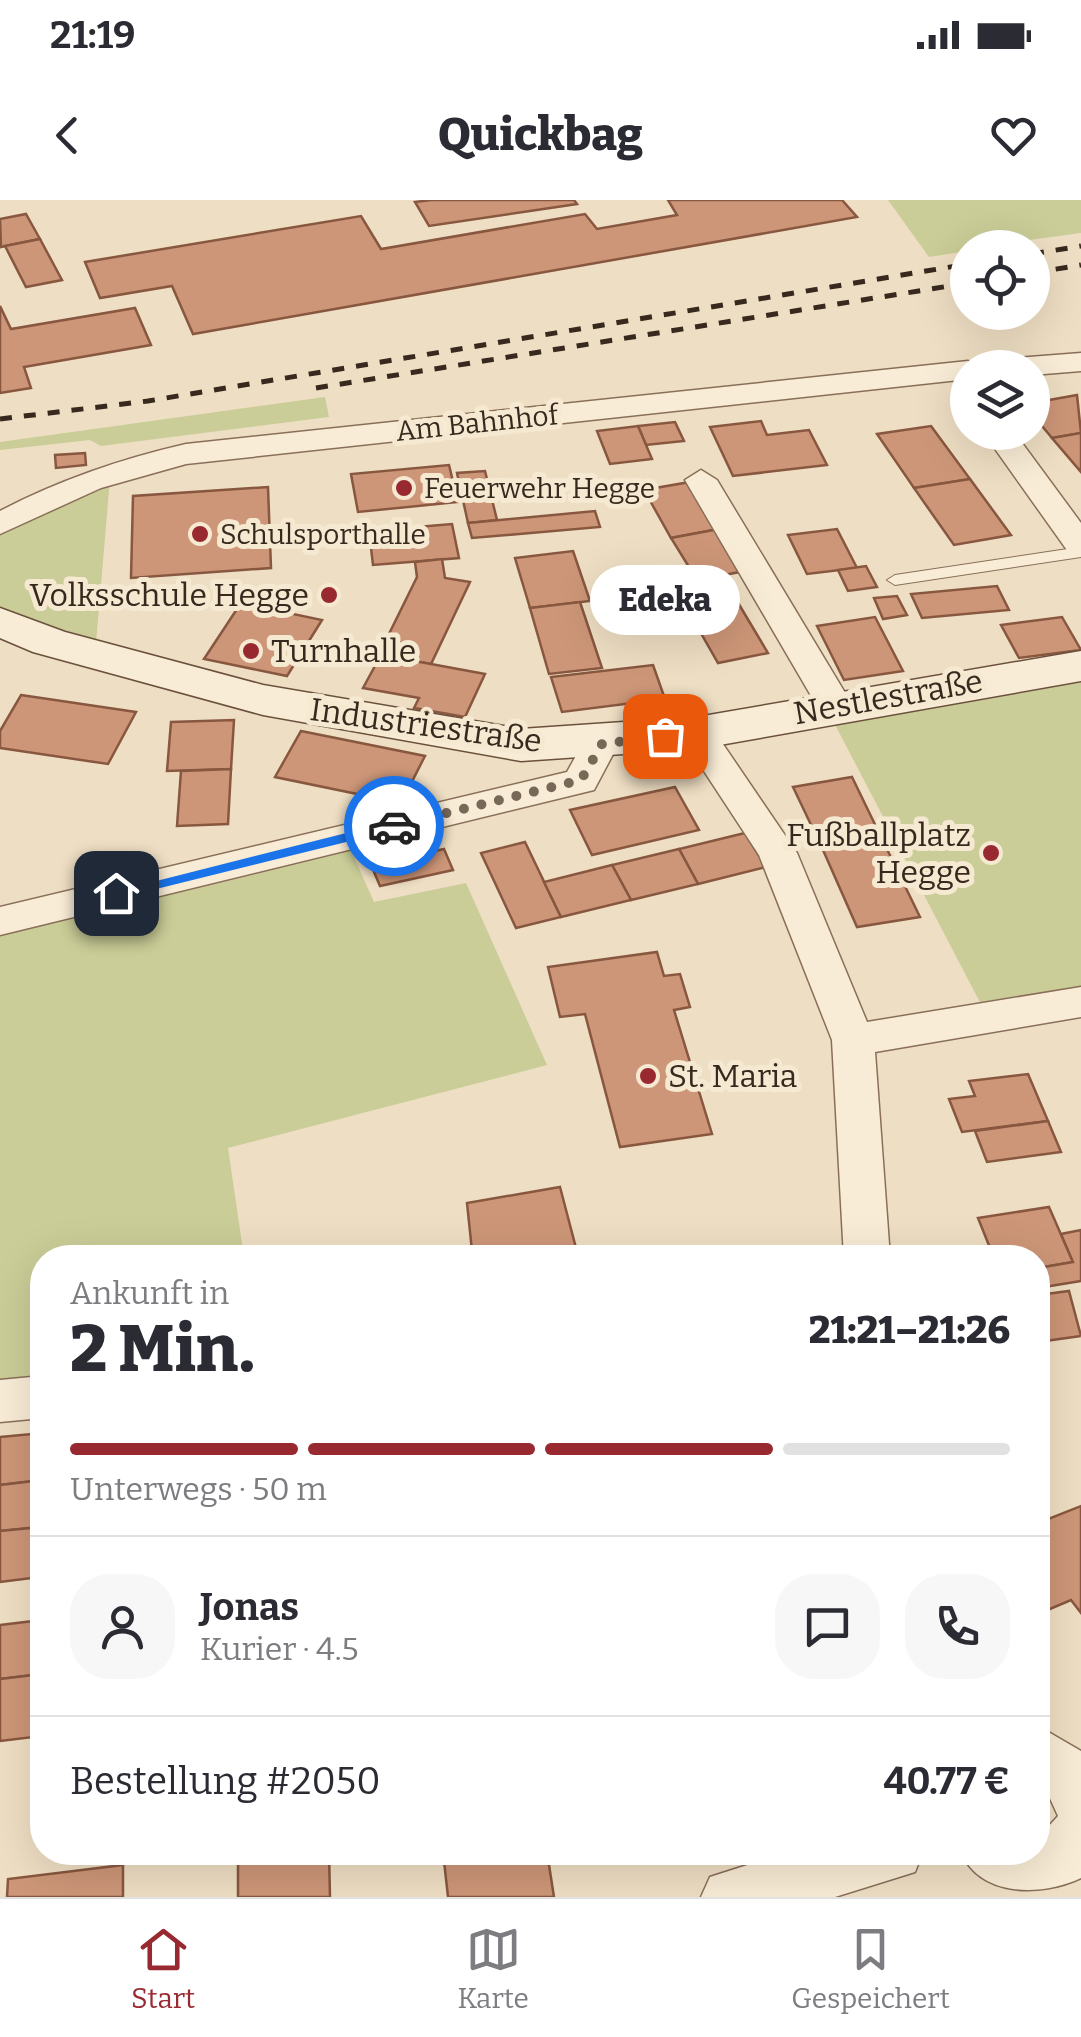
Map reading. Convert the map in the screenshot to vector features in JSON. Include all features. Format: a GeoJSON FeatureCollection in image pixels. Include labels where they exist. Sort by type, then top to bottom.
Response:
{"type":"FeatureCollection","features":[{"type":"Feature","properties":{"kind":"street"},"geometry":{"type":"LineString","coordinates":[[1050,364],[1081,362]]}},
{"type":"Feature","properties":{"kind":"street","name":"Am Bahnhof"},"geometry":{"type":"LineString","coordinates":[[0,524],[68,486],[120,468],[186,454],[950,379]]}},
{"type":"Feature","properties":{"kind":"street"},"geometry":{"type":"LineString","coordinates":[[1011,450],[1081,549]]}},
{"type":"Feature","properties":{"kind":"street"},"geometry":{"type":"LineString","coordinates":[[701,480],[835,706]]}},
{"type":"Feature","properties":{"kind":"street","name":"Industriestraße"},"geometry":{"type":"LineString","coordinates":[[0,622],[50,642],[262,700],[522,745],[602,744],[697,733]]}},
{"type":"Feature","properties":{"kind":"street","name":"Nestlestraße"},"geometry":{"type":"LineString","coordinates":[[697,733],[1081,666]]}},
{"type":"Feature","properties":{"kind":"street"},"geometry":{"type":"LineString","coordinates":[[697,733],[778,853],[853,1040],[866,1245]]}},
{"type":"Feature","properties":{"kind":"street"},"geometry":{"type":"LineString","coordinates":[[0,922],[581,780],[602,744]]}},
{"type":"Feature","properties":{"kind":"street"},"geometry":{"type":"LineString","coordinates":[[853,1040],[1081,1002]]}},
{"type":"Feature","properties":{"kind":"street"},"geometry":{"type":"LineString","coordinates":[[0,1401],[30,1398]]}},
{"type":"Feature","properties":{"kind":"street"},"geometry":{"type":"LineString","coordinates":[[1050,1760],[1059,1765],[1081,1801]]}},
{"type":"Feature","properties":{"kind":"street"},"geometry":{"type":"LineString","coordinates":[[1001,1871],[1049,1866],[1066,1856],[1081,1828]]}},
{"type":"Feature","properties":{"kind":"street"},"geometry":{"type":"LineString","coordinates":[[730,1897],[813,1887],[865,1865]]}},
{"type":"Feature","properties":{"kind":"lane"},"geometry":{"type":"LineString","coordinates":[[895,580],[1081,549]]}},
{"type":"Feature","properties":{"kind":"green space"},"geometry":{"type":"Polygon","coordinates":[[[888,200],[1081,200],[1081,233],[1050,237],[1050,230],[950,230],[950,254],[929,257],[888,200]]]}},
{"type":"Feature","properties":{"kind":"green space"},"geometry":{"type":"Polygon","coordinates":[[[325,397],[329,417],[101,446],[90,440],[0,450],[0,442],[325,397]]]}},
{"type":"Feature","properties":{"kind":"green space"},"geometry":{"type":"Polygon","coordinates":[[[110,479],[96,643],[0,608],[0,531],[110,479]]]}},
{"type":"Feature","properties":{"kind":"green space","name":"Fußballplatz Hegge"},"geometry":{"type":"Polygon","coordinates":[[[1081,674],[1081,991],[983,1008],[830,715],[1081,674]]]}},
{"type":"Feature","properties":{"kind":"green space"},"geometry":{"type":"Polygon","coordinates":[[[350,848],[374,902],[466,883],[547,1065],[228,1148],[242,1245],[30,1245],[30,1385],[0,1388],[0,934],[350,848]]]}},
{"type":"Feature","properties":{"kind":"building"},"geometry":{"type":"Polygon","coordinates":[[[574,200],[577,204],[429,226],[415,202],[574,200]]]}},
{"type":"Feature","properties":{"kind":"building"},"geometry":{"type":"Polygon","coordinates":[[[668,200],[842,200],[857,217],[193,334],[172,286],[100,298],[85,262],[361,216],[381,249],[585,214],[597,229],[677,215],[668,200]]]}},
{"type":"Feature","properties":{"kind":"building"},"geometry":{"type":"Polygon","coordinates":[[[26,214],[40,239],[1,247],[0,219],[26,214]]]}},
{"type":"Feature","properties":{"kind":"building"},"geometry":{"type":"Polygon","coordinates":[[[40,239],[62,280],[26,287],[5,246],[40,239]]]}},
{"type":"Feature","properties":{"kind":"building"},"geometry":{"type":"Polygon","coordinates":[[[0,306],[11,329],[135,308],[151,345],[24,367],[31,388],[0,393],[0,306]]]}},
{"type":"Feature","properties":{"kind":"building"},"geometry":{"type":"Polygon","coordinates":[[[1077,395],[1081,433],[1052,438],[1050,400],[1077,395]]]}},
{"type":"Feature","properties":{"kind":"building"},"geometry":{"type":"Polygon","coordinates":[[[761,421],[767,435],[809,430],[827,465],[733,476],[710,427],[761,421]]]}},
{"type":"Feature","properties":{"kind":"building"},"geometry":{"type":"Polygon","coordinates":[[[675,422],[684,441],[646,445],[638,426],[675,422]]]}},
{"type":"Feature","properties":{"kind":"building"},"geometry":{"type":"Polygon","coordinates":[[[638,426],[652,459],[610,464],[597,431],[638,426]]]}},
{"type":"Feature","properties":{"kind":"building"},"geometry":{"type":"Polygon","coordinates":[[[931,426],[970,479],[914,488],[877,434],[931,426]]]}},
{"type":"Feature","properties":{"kind":"building"},"geometry":{"type":"Polygon","coordinates":[[[1081,433],[1081,472],[1052,438],[1081,433]]]}},
{"type":"Feature","properties":{"kind":"building"},"geometry":{"type":"Polygon","coordinates":[[[85,453],[86,465],[56,468],[55,455],[85,453]]]}},
{"type":"Feature","properties":{"kind":"building","name":"Feuerwehr Hegge"},"geometry":{"type":"Polygon","coordinates":[[[449,465],[458,502],[358,512],[351,474],[449,465]]]}},
{"type":"Feature","properties":{"kind":"building"},"geometry":{"type":"Polygon","coordinates":[[[485,471],[497,520],[468,523],[457,473],[485,471]]]}},
{"type":"Feature","properties":{"kind":"building"},"geometry":{"type":"Polygon","coordinates":[[[970,479],[1011,535],[954,545],[914,488],[970,479]]]}},
{"type":"Feature","properties":{"kind":"building"},"geometry":{"type":"Polygon","coordinates":[[[690,482],[719,529],[671,538],[644,490],[690,482]]]}},
{"type":"Feature","properties":{"kind":"building"},"geometry":{"type":"Polygon","coordinates":[[[268,487],[271,568],[131,578],[133,496],[268,487]]]}},
{"type":"Feature","properties":{"kind":"building"},"geometry":{"type":"Polygon","coordinates":[[[595,511],[600,527],[472,538],[468,523],[595,511]]]}},
{"type":"Feature","properties":{"kind":"building"},"geometry":{"type":"Polygon","coordinates":[[[452,524],[459,558],[373,565],[369,531],[452,524]]]}},
{"type":"Feature","properties":{"kind":"building"},"geometry":{"type":"Polygon","coordinates":[[[719,529],[745,571],[697,580],[671,538],[719,529]]]}},
{"type":"Feature","properties":{"kind":"building"},"geometry":{"type":"Polygon","coordinates":[[[837,529],[857,568],[807,574],[788,535],[837,529]]]}},
{"type":"Feature","properties":{"kind":"building"},"geometry":{"type":"Polygon","coordinates":[[[573,551],[590,601],[530,608],[515,558],[573,551]]]}},
{"type":"Feature","properties":{"kind":"building"},"geometry":{"type":"Polygon","coordinates":[[[442,559],[445,578],[470,582],[431,664],[392,657],[400,642],[386,640],[417,577],[415,562],[442,559]]]}},
{"type":"Feature","properties":{"kind":"building"},"geometry":{"type":"Polygon","coordinates":[[[866,566],[877,587],[848,591],[838,570],[866,566]]]}},
{"type":"Feature","properties":{"kind":"building"},"geometry":{"type":"Polygon","coordinates":[[[722,576],[768,653],[718,663],[682,600],[712,595],[703,579],[722,576]]]}},
{"type":"Feature","properties":{"kind":"building"},"geometry":{"type":"Polygon","coordinates":[[[997,586],[1009,610],[922,618],[911,594],[997,586]]]}},
{"type":"Feature","properties":{"kind":"building"},"geometry":{"type":"Polygon","coordinates":[[[897,596],[907,615],[883,619],[874,598],[897,596]]]}},
{"type":"Feature","properties":{"kind":"building"},"geometry":{"type":"Polygon","coordinates":[[[580,602],[602,668],[549,674],[530,608],[580,602]]]}},
{"type":"Feature","properties":{"kind":"building"},"geometry":{"type":"Polygon","coordinates":[[[241,603],[322,620],[287,676],[204,659],[241,603]]]}},
{"type":"Feature","properties":{"kind":"building"},"geometry":{"type":"Polygon","coordinates":[[[875,617],[903,671],[844,680],[817,626],[875,617]]]}},
{"type":"Feature","properties":{"kind":"building"},"geometry":{"type":"Polygon","coordinates":[[[1062,617],[1081,650],[1019,658],[1001,625],[1062,617]]]}},
{"type":"Feature","properties":{"kind":"building"},"geometry":{"type":"Polygon","coordinates":[[[381,655],[485,674],[465,717],[414,708],[419,698],[363,688],[381,655]]]}},
{"type":"Feature","properties":{"kind":"building"},"geometry":{"type":"Polygon","coordinates":[[[653,665],[665,699],[562,712],[551,677],[653,665]]]}},
{"type":"Feature","properties":{"kind":"building"},"geometry":{"type":"Polygon","coordinates":[[[21,695],[136,712],[108,764],[0,748],[0,731],[21,695]]]}},
{"type":"Feature","properties":{"kind":"building"},"geometry":{"type":"Polygon","coordinates":[[[234,720],[231,769],[167,771],[171,722],[234,720]]]}},
{"type":"Feature","properties":{"kind":"building"},"geometry":{"type":"Polygon","coordinates":[[[301,731],[425,756],[401,803],[275,777],[301,731]]]}},
{"type":"Feature","properties":{"kind":"building"},"geometry":{"type":"Polygon","coordinates":[[[231,769],[228,824],[177,826],[181,771],[231,769]]]}},
{"type":"Feature","properties":{"kind":"building"},"geometry":{"type":"Polygon","coordinates":[[[852,777],[883,841],[823,850],[793,787],[852,777]]]}},
{"type":"Feature","properties":{"kind":"building"},"geometry":{"type":"Polygon","coordinates":[[[675,787],[699,830],[592,855],[570,810],[675,787]]]}},
{"type":"Feature","properties":{"kind":"building"},"geometry":{"type":"Polygon","coordinates":[[[745,833],[766,867],[698,884],[679,849],[745,833]]]}},
{"type":"Feature","properties":{"kind":"building"},"geometry":{"type":"Polygon","coordinates":[[[883,841],[920,917],[857,927],[823,850],[883,841]]]}},
{"type":"Feature","properties":{"kind":"building"},"geometry":{"type":"Polygon","coordinates":[[[525,842],[561,917],[516,928],[481,853],[525,842]]]}},
{"type":"Feature","properties":{"kind":"building"},"geometry":{"type":"Polygon","coordinates":[[[444,849],[453,870],[380,886],[371,865],[444,849]]]}},
{"type":"Feature","properties":{"kind":"building"},"geometry":{"type":"Polygon","coordinates":[[[679,849],[698,884],[631,900],[612,865],[679,849]]]}},
{"type":"Feature","properties":{"kind":"building"},"geometry":{"type":"Polygon","coordinates":[[[612,865],[631,900],[561,917],[544,882],[612,865]]]}},
{"type":"Feature","properties":{"kind":"building","name":"St. Maria"},"geometry":{"type":"Polygon","coordinates":[[[657,952],[664,976],[680,974],[690,1007],[674,1010],[712,1134],[620,1147],[585,1014],[560,1017],[548,967],[657,952]]]}},
{"type":"Feature","properties":{"kind":"building"},"geometry":{"type":"Polygon","coordinates":[[[1028,1074],[1048,1121],[962,1132],[949,1099],[975,1096],[969,1081],[1028,1074]]]}},
{"type":"Feature","properties":{"kind":"building"},"geometry":{"type":"Polygon","coordinates":[[[1048,1121],[1061,1152],[987,1162],[975,1131],[1048,1121]]]}},
{"type":"Feature","properties":{"kind":"building"},"geometry":{"type":"Polygon","coordinates":[[[560,1187],[575,1245],[471,1245],[467,1203],[560,1187]]]}},
{"type":"Feature","properties":{"kind":"building"},"geometry":{"type":"Polygon","coordinates":[[[1049,1207],[1073,1262],[1050,1266],[1050,1245],[989,1245],[978,1218],[1049,1207]]]}},
{"type":"Feature","properties":{"kind":"building"},"geometry":{"type":"Polygon","coordinates":[[[1081,1230],[1081,1281],[1050,1286],[1050,1266],[1073,1262],[1061,1234],[1081,1230]]]}},
{"type":"Feature","properties":{"kind":"building"},"geometry":{"type":"Polygon","coordinates":[[[1069,1291],[1081,1336],[1050,1340],[1050,1293],[1069,1291]]]}},
{"type":"Feature","properties":{"kind":"building"},"geometry":{"type":"Polygon","coordinates":[[[30,1434],[30,1481],[0,1485],[0,1437],[30,1434]]]}},
{"type":"Feature","properties":{"kind":"building"},"geometry":{"type":"Polygon","coordinates":[[[30,1481],[30,1528],[0,1531],[0,1485],[30,1481]]]}},
{"type":"Feature","properties":{"kind":"building"},"geometry":{"type":"Polygon","coordinates":[[[1081,1506],[1081,1613],[1071,1600],[1050,1609],[1050,1518],[1081,1506]]]}},
{"type":"Feature","properties":{"kind":"building"},"geometry":{"type":"Polygon","coordinates":[[[30,1528],[30,1578],[0,1582],[0,1531],[30,1528]]]}},
{"type":"Feature","properties":{"kind":"building"},"geometry":{"type":"Polygon","coordinates":[[[30,1621],[30,1675],[0,1679],[0,1625],[30,1621]]]}},
{"type":"Feature","properties":{"kind":"building"},"geometry":{"type":"Polygon","coordinates":[[[30,1675],[30,1737],[0,1741],[0,1679],[30,1675]]]}},
{"type":"Feature","properties":{"kind":"building"},"geometry":{"type":"Polygon","coordinates":[[[123,1865],[123,1897],[7,1897],[8,1879],[123,1865]]]}},
{"type":"Feature","properties":{"kind":"building"},"geometry":{"type":"Polygon","coordinates":[[[238,1865],[329,1865],[330,1897],[238,1897],[238,1865]]]}},
{"type":"Feature","properties":{"kind":"building"},"geometry":{"type":"Polygon","coordinates":[[[444,1865],[549,1865],[554,1897],[448,1897],[444,1865]]]}},
{"type":"Feature","properties":{"kind":"railway"},"geometry":{"type":"LineString","coordinates":[[1050,251],[1081,246]]}},
{"type":"Feature","properties":{"kind":"railway"},"geometry":{"type":"LineString","coordinates":[[1050,270],[1081,265]]}},
{"type":"Feature","properties":{"kind":"railway"},"geometry":{"type":"LineString","coordinates":[[0,419],[148,401],[950,267]]}},
{"type":"Feature","properties":{"kind":"railway"},"geometry":{"type":"LineString","coordinates":[[316,388],[950,286]]}},
{"type":"Feature","properties":{"kind":"way so far"},"geometry":{"type":"LineString","coordinates":[[394,826],[581,780],[602,744],[665,736]]}},
{"type":"Feature","properties":{"kind":"place","name":"Feuerwehr Hegge"},"geometry":{"type":"Point","coordinates":[404,488]}},
{"type":"Feature","properties":{"kind":"place","name":"Schulsporthalle"},"geometry":{"type":"Point","coordinates":[200,534]}},
{"type":"Feature","properties":{"kind":"place","name":"Volksschule Hegge"},"geometry":{"type":"Point","coordinates":[329,595]}},
{"type":"Feature","properties":{"kind":"place","name":"Turnhalle"},"geometry":{"type":"Point","coordinates":[251,651]}},
{"type":"Feature","properties":{"kind":"place","name":"Edeka"},"geometry":{"type":"Point","coordinates":[665,736]}},
{"type":"Feature","properties":{"kind":"place","name":"Fußballplatz Hegge"},"geometry":{"type":"Point","coordinates":[991,853]}},
{"type":"Feature","properties":{"kind":"place","name":"St. Maria"},"geometry":{"type":"Point","coordinates":[648,1076]}},
{"type":"Feature","properties":{"kind":"route"},"geometry":{"type":"LineString","coordinates":[[116,893],[394,826]]}}]}
